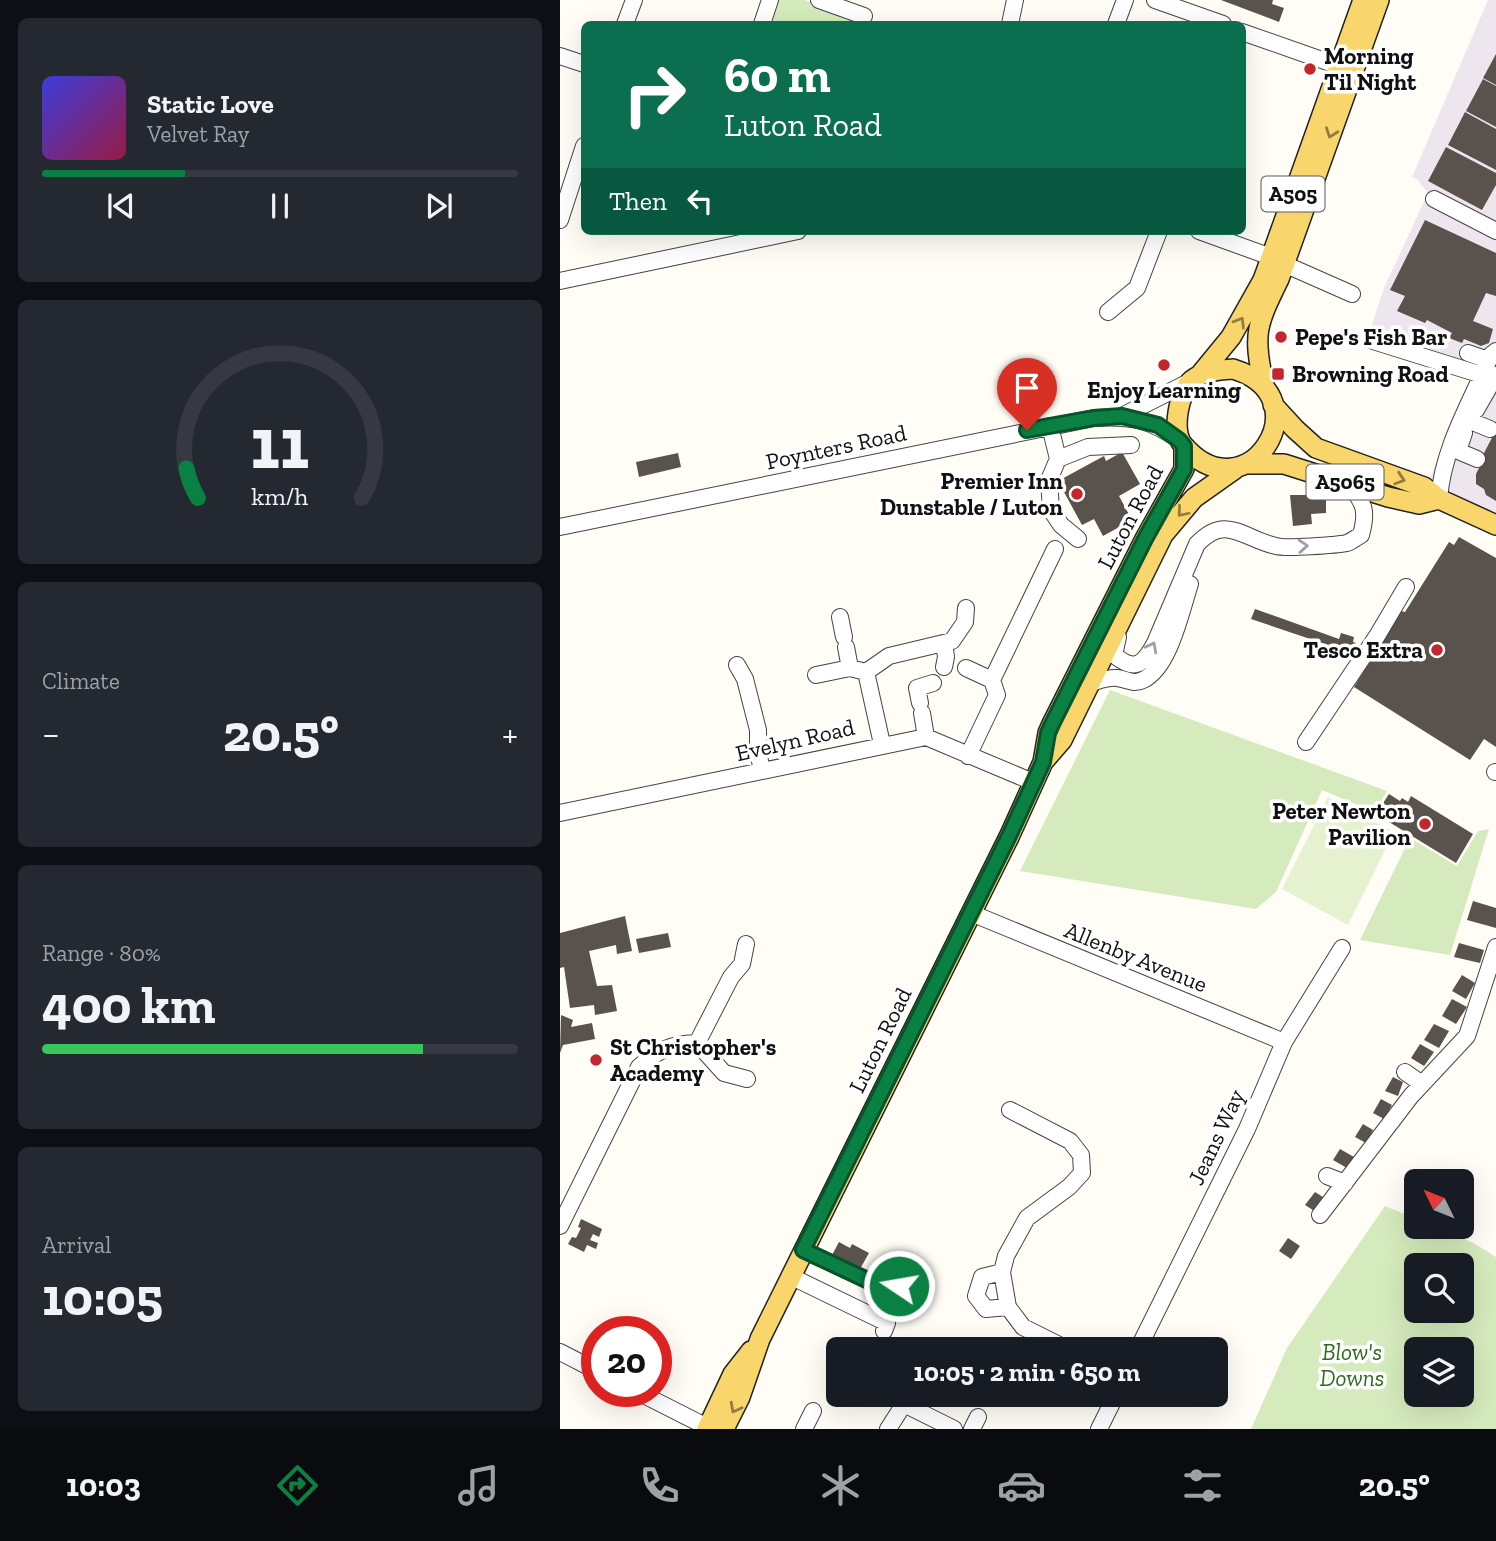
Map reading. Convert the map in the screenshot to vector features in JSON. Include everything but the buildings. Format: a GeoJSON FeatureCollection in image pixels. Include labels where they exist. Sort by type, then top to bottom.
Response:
{"type":"FeatureCollection","features":[{"type":"Feature","properties":{"kind":"main road","name":"A505"},"geometry":{"type":"LineString","coordinates":[[1242,466],[1261,452],[1270,440],[1276,422],[1270,391],[1264,384],[1256,354],[1257,333],[1339,66],[1363,0]]}},
{"type":"Feature","properties":{"kind":"main road","name":"A505"},"geometry":{"type":"LineString","coordinates":[[1181,443],[1177,419],[1183,393],[1231,337],[1263,280],[1278,260],[1379,0]]}},
{"type":"Feature","properties":{"kind":"main road"},"geometry":{"type":"LineString","coordinates":[[1195,378],[1219,370],[1233,369],[1247,373],[1264,384]]}},
{"type":"Feature","properties":{"kind":"main road","name":"A5065"},"geometry":{"type":"LineString","coordinates":[[1273,405],[1316,448],[1424,487],[1439,499],[1496,525]]}},
{"type":"Feature","properties":{"kind":"main road"},"geometry":{"type":"LineString","coordinates":[[1181,443],[1204,461],[1218,467],[1242,466]]}},
{"type":"Feature","properties":{"kind":"main road","name":"Luton Road"},"geometry":{"type":"LineString","coordinates":[[1043,762],[1052,724],[1146,537],[1184,469],[1181,443]]}},
{"type":"Feature","properties":{"kind":"main road","name":"A5065"},"geometry":{"type":"LineString","coordinates":[[1242,466],[1284,464],[1419,504],[1439,499]]}},
{"type":"Feature","properties":{"kind":"main road","name":"Luton Road"},"geometry":{"type":"LineString","coordinates":[[713,1428],[733,1374],[760,1339],[971,914],[1043,762],[1062,740],[1163,535],[1194,498],[1242,466]]}},
{"type":"Feature","properties":{"kind":"street"},"geometry":{"type":"LineString","coordinates":[[626,21],[634,0]]}},
{"type":"Feature","properties":{"kind":"street"},"geometry":{"type":"LineString","coordinates":[[763,21],[770,0]]}},
{"type":"Feature","properties":{"kind":"street"},"geometry":{"type":"LineString","coordinates":[[819,0],[864,16]]}},
{"type":"Feature","properties":{"kind":"street"},"geometry":{"type":"LineString","coordinates":[[1011,21],[1015,0]]}},
{"type":"Feature","properties":{"kind":"street"},"geometry":{"type":"LineString","coordinates":[[1117,21],[1125,0]]}},
{"type":"Feature","properties":{"kind":"street"},"geometry":{"type":"LineString","coordinates":[[1155,0],[1214,21]]}},
{"type":"Feature","properties":{"kind":"street"},"geometry":{"type":"LineString","coordinates":[[1246,33],[1339,66]]}},
{"type":"Feature","properties":{"kind":"street"},"geometry":{"type":"LineString","coordinates":[[560,55],[581,63]]}},
{"type":"Feature","properties":{"kind":"street"},"geometry":{"type":"LineString","coordinates":[[560,220],[581,155]]}},
{"type":"Feature","properties":{"kind":"street"},"geometry":{"type":"LineString","coordinates":[[1434,200],[1496,231]]}},
{"type":"Feature","properties":{"kind":"street"},"geometry":{"type":"LineString","coordinates":[[560,281],[779,235]]}},
{"type":"Feature","properties":{"kind":"street"},"geometry":{"type":"LineString","coordinates":[[1108,312],[1137,288],[1157,235]]}},
{"type":"Feature","properties":{"kind":"street"},"geometry":{"type":"LineString","coordinates":[[1210,235],[1278,260],[1352,294]]}},
{"type":"Feature","properties":{"kind":"street"},"geometry":{"type":"LineString","coordinates":[[1373,341],[1491,366]]}},
{"type":"Feature","properties":{"kind":"street"},"geometry":{"type":"LineString","coordinates":[[1468,353],[1491,366]]}},
{"type":"Feature","properties":{"kind":"street"},"geometry":{"type":"LineString","coordinates":[[1477,459],[1458,451],[1459,443],[1469,421],[1491,396],[1491,366]]}},
{"type":"Feature","properties":{"kind":"street"},"geometry":{"type":"LineString","coordinates":[[1439,499],[1450,446],[1491,366]]}},
{"type":"Feature","properties":{"kind":"street","name":"Poynters Road"},"geometry":{"type":"LineString","coordinates":[[560,527],[1050,426],[1122,416],[1195,378]]}},
{"type":"Feature","properties":{"kind":"street","name":"Poynters Road"},"geometry":{"type":"LineString","coordinates":[[1122,416],[1158,425],[1181,443]]}},
{"type":"Feature","properties":{"kind":"street"},"geometry":{"type":"LineString","coordinates":[[1469,421],[1490,429]]}},
{"type":"Feature","properties":{"kind":"street"},"geometry":{"type":"LineString","coordinates":[[1050,426],[1058,459],[1049,480],[1051,510],[1061,525],[1078,539]]}},
{"type":"Feature","properties":{"kind":"street"},"geometry":{"type":"LineString","coordinates":[[1058,459],[1088,447],[1131,445]]}},
{"type":"Feature","properties":{"kind":"street"},"geometry":{"type":"LineString","coordinates":[[1123,614],[1114,655],[1125,664],[1136,665],[1146,658],[1155,643],[1197,544],[1208,533],[1222,528],[1277,547],[1346,543],[1362,535],[1366,515],[1361,499],[1348,483]]}},
{"type":"Feature","properties":{"kind":"street"},"geometry":{"type":"LineString","coordinates":[[968,756],[997,695],[992,680],[1055,548]]}},
{"type":"Feature","properties":{"kind":"street"},"geometry":{"type":"LineString","coordinates":[[1090,683],[1115,678],[1142,681],[1154,672],[1166,654],[1194,575]]}},
{"type":"Feature","properties":{"kind":"street"},"geometry":{"type":"LineString","coordinates":[[1306,742],[1377,636],[1406,587]]}},
{"type":"Feature","properties":{"kind":"street"},"geometry":{"type":"LineString","coordinates":[[944,667],[948,642],[965,622],[966,608]]}},
{"type":"Feature","properties":{"kind":"street"},"geometry":{"type":"LineString","coordinates":[[840,617],[845,642],[858,670],[882,744]]}},
{"type":"Feature","properties":{"kind":"street"},"geometry":{"type":"LineString","coordinates":[[816,675],[858,670],[889,656],[948,642]]}},
{"type":"Feature","properties":{"kind":"street"},"geometry":{"type":"LineString","coordinates":[[737,665],[745,679],[758,730],[762,771]]}},
{"type":"Feature","properties":{"kind":"street"},"geometry":{"type":"LineString","coordinates":[[966,668],[992,680]]}},
{"type":"Feature","properties":{"kind":"street"},"geometry":{"type":"LineString","coordinates":[[933,683],[917,688],[926,737],[1033,782]]}},
{"type":"Feature","properties":{"kind":"street","name":"Evelyn Road"},"geometry":{"type":"LineString","coordinates":[[560,813],[926,737]]}},
{"type":"Feature","properties":{"kind":"street","name":"Allenby Avenue"},"geometry":{"type":"LineString","coordinates":[[971,914],[1284,1042]]}},
{"type":"Feature","properties":{"kind":"street"},"geometry":{"type":"LineString","coordinates":[[1320,1215],[1422,1084],[1467,1035],[1484,985],[1492,943]]}},
{"type":"Feature","properties":{"kind":"street"},"geometry":{"type":"LineString","coordinates":[[697,1044],[731,977],[742,964],[746,944]]}},
{"type":"Feature","properties":{"kind":"street","name":"Jeans Way"},"geometry":{"type":"LineString","coordinates":[[1144,1337],[1247,1129],[1284,1042],[1342,948]]}},
{"type":"Feature","properties":{"kind":"street"},"geometry":{"type":"LineString","coordinates":[[560,1226],[639,1068],[654,1053],[684,1043],[697,1044],[724,1073],[747,1079]]}},
{"type":"Feature","properties":{"kind":"street"},"geometry":{"type":"LineString","coordinates":[[1405,1072],[1422,1084]]}},
{"type":"Feature","properties":{"kind":"street"},"geometry":{"type":"LineString","coordinates":[[1010,1110],[1070,1141],[1081,1155],[1082,1172],[1069,1187],[1027,1219],[1006,1256],[1002,1272],[1008,1307],[1023,1327],[1043,1337]]}},
{"type":"Feature","properties":{"kind":"street"},"geometry":{"type":"LineString","coordinates":[[1327,1176],[1345,1182]]}},
{"type":"Feature","properties":{"kind":"street"},"geometry":{"type":"LineString","coordinates":[[803,1250],[867,1280],[899,1286]]}},
{"type":"Feature","properties":{"kind":"street"},"geometry":{"type":"LineString","coordinates":[[1002,1272],[982,1278],[976,1296],[986,1309],[1008,1307]]}},
{"type":"Feature","properties":{"kind":"street"},"geometry":{"type":"LineString","coordinates":[[790,1276],[887,1323],[884,1331]]}},
{"type":"Feature","properties":{"kind":"street"},"geometry":{"type":"LineString","coordinates":[[560,1352],[581,1363]]}},
{"type":"Feature","properties":{"kind":"street"},"geometry":{"type":"LineString","coordinates":[[669,1407],[713,1428]]}},
{"type":"Feature","properties":{"kind":"street"},"geometry":{"type":"LineString","coordinates":[[888,1429],[895,1407]]}},
{"type":"Feature","properties":{"kind":"street"},"geometry":{"type":"LineString","coordinates":[[912,1407],[954,1429]]}},
{"type":"Feature","properties":{"kind":"street"},"geometry":{"type":"LineString","coordinates":[[1099,1429],[1110,1407]]}},
{"type":"Feature","properties":{"kind":"street"},"geometry":{"type":"LineString","coordinates":[[804,1429],[813,1411]]}},
{"type":"Feature","properties":{"kind":"shaded area"},"geometry":{"type":"Polygon","coordinates":[[[1488,0],[1496,0],[1496,517],[1429,480],[1474,369],[1376,338],[1370,330],[1384,288],[1428,193],[1417,179],[1412,177],[1488,0]]]}},
{"type":"Feature","properties":{"kind":"green space"},"geometry":{"type":"Polygon","coordinates":[[[779,0],[805,0],[860,21],[768,21],[774,3],[779,0]]]}},
{"type":"Feature","properties":{"kind":"green space"},"geometry":{"type":"Polygon","coordinates":[[[1110,690],[1387,791],[1374,812],[1322,790],[1276,892],[1256,909],[1020,871],[1110,690]]]}},
{"type":"Feature","properties":{"kind":"green space"},"geometry":{"type":"Polygon","coordinates":[[[1328,797],[1394,832],[1348,925],[1282,889],[1328,797]]]}},
{"type":"Feature","properties":{"kind":"green space"},"geometry":{"type":"Polygon","coordinates":[[[1489,829],[1450,955],[1360,940],[1410,838],[1457,866],[1478,831],[1489,829]]]}},
{"type":"Feature","properties":{"kind":"green space","name":"Blow's Downs"},"geometry":{"type":"Polygon","coordinates":[[[1385,1206],[1404,1214],[1404,1239],[1464,1239],[1496,1257],[1496,1429],[1251,1429],[1287,1348],[1385,1206]]]}},
{"type":"Feature","properties":{"kind":"place","name":"Morning Til Night"},"geometry":{"type":"Point","coordinates":[1310,69]}},
{"type":"Feature","properties":{"kind":"place","name":"Pepe's Fish Bar"},"geometry":{"type":"Point","coordinates":[1281,337]}},
{"type":"Feature","properties":{"kind":"place","name":"Enjoy Learning"},"geometry":{"type":"Point","coordinates":[1164,365]}},
{"type":"Feature","properties":{"kind":"place","name":"Browning Road"},"geometry":{"type":"Point","coordinates":[1278,374]}},
{"type":"Feature","properties":{"kind":"place","name":"Premier Inn Dunstable / Luton"},"geometry":{"type":"Point","coordinates":[1077,494]}},
{"type":"Feature","properties":{"kind":"place","name":"Tesco Extra"},"geometry":{"type":"Point","coordinates":[1437,650]}},
{"type":"Feature","properties":{"kind":"place","name":"Peter Newton Pavilion"},"geometry":{"type":"Point","coordinates":[1425,824]}},
{"type":"Feature","properties":{"kind":"place","name":"St Christopher's Academy"},"geometry":{"type":"Point","coordinates":[596,1060]}},
{"type":"Feature","properties":{"kind":"route"},"geometry":{"type":"LineString","coordinates":[[899,1286],[867,1280],[803,1250],[1009,836],[1043,762],[1052,724],[1146,537],[1184,469],[1184,446],[1179,440],[1158,425],[1122,416],[1094,418],[1027,430]]}}]}
